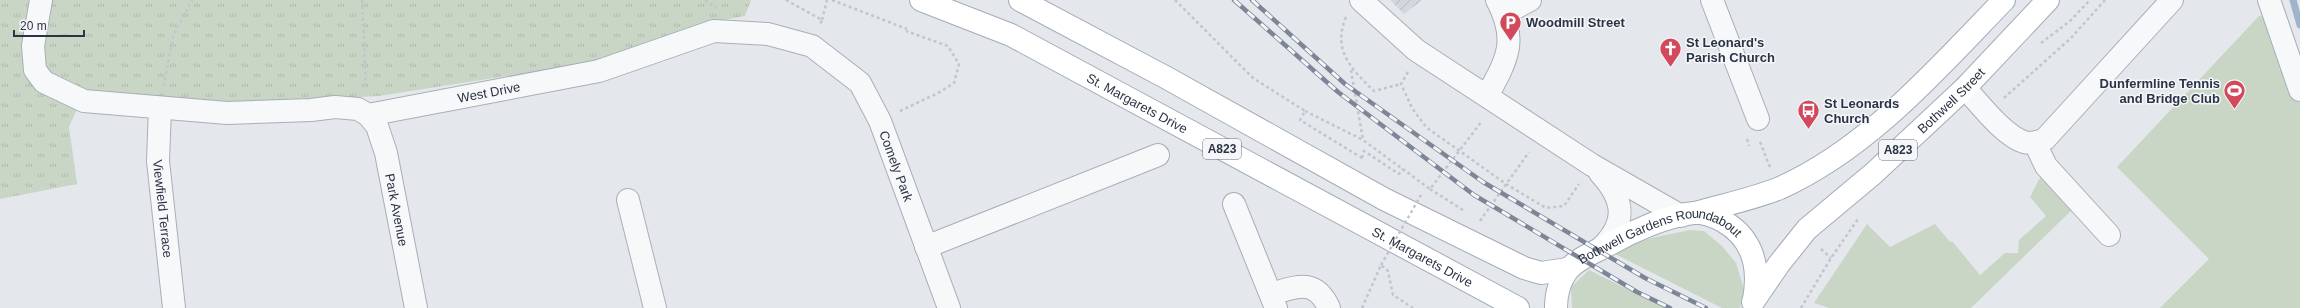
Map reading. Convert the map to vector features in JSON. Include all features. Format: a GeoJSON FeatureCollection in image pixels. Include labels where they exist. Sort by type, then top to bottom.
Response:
{"type":"FeatureCollection","features":[{"type":"Feature","properties":{"kind":"main road","name":"St. Margarets Drive"},"geometry":{"type":"LineString","coordinates":[[921,0],[1011,35],[1518,308]]}},
{"type":"Feature","properties":{"kind":"main road","name":"A823"},"geometry":{"type":"LineString","coordinates":[[1020,0],[1167,78],[1384,199],[1524,268],[1541,273],[1568,269]]}},
{"type":"Feature","properties":{"kind":"main road","name":"A823"},"geometry":{"type":"LineString","coordinates":[[1688,214],[1779,188],[1852,146],[1934,73],[2004,0]]}},
{"type":"Feature","properties":{"kind":"main road","name":"Bothwell Street"},"geometry":{"type":"LineString","coordinates":[[1752,305],[1779,264],[1807,229],[1874,173],[1965,88],[2048,0]]}},
{"type":"Feature","properties":{"kind":"main road","name":"Bothwell Gardens Roundabout"},"geometry":{"type":"LineString","coordinates":[[1556,308],[1556,296],[1561,280],[1568,269],[1601,248],[1633,232],[1688,214],[1718,218],[1744,238],[1750,246],[1757,276],[1752,305]]}},
{"type":"Feature","properties":{"kind":"street","name":"West Drive"},"geometry":{"type":"LineString","coordinates":[[41,0],[34,46],[35,70],[44,82],[84,101],[227,113],[311,110],[335,107],[358,109],[368,114],[599,71],[714,31],[768,34],[812,46]]}},
{"type":"Feature","properties":{"kind":"street"},"geometry":{"type":"LineString","coordinates":[[1486,106],[1509,45],[1509,27],[1501,7],[1530,0]]}},
{"type":"Feature","properties":{"kind":"street"},"geometry":{"type":"LineString","coordinates":[[1712,0],[1758,118]]}},
{"type":"Feature","properties":{"kind":"street"},"geometry":{"type":"LineString","coordinates":[[1965,88],[2014,137],[2024,142],[2035,143],[2053,133],[2130,44],[2172,0]]}},
{"type":"Feature","properties":{"kind":"street"},"geometry":{"type":"LineString","coordinates":[[2270,0],[2300,90]]}},
{"type":"Feature","properties":{"kind":"street"},"geometry":{"type":"LineString","coordinates":[[1362,5],[1486,106],[1587,173],[1610,184],[1620,205],[1618,224],[1609,241],[1601,248]]}},
{"type":"Feature","properties":{"kind":"street","name":"Comely Park"},"geometry":{"type":"LineString","coordinates":[[812,46],[860,83],[880,121],[949,308]]}},
{"type":"Feature","properties":{"kind":"street","name":"Viewfield Terrace"},"geometry":{"type":"LineString","coordinates":[[160,108],[158,161],[174,308]]}},
{"type":"Feature","properties":{"kind":"street","name":"Park Avenue"},"geometry":{"type":"LineString","coordinates":[[368,114],[377,126],[386,153],[416,308]]}},
{"type":"Feature","properties":{"kind":"street"},"geometry":{"type":"LineString","coordinates":[[2035,143],[2046,166],[2109,235]]}},
{"type":"Feature","properties":{"kind":"street"},"geometry":{"type":"LineString","coordinates":[[926,247],[1158,155]]}},
{"type":"Feature","properties":{"kind":"street"},"geometry":{"type":"LineString","coordinates":[[1587,173],[1688,214]]}},
{"type":"Feature","properties":{"kind":"street"},"geometry":{"type":"LineString","coordinates":[[628,200],[655,308]]}},
{"type":"Feature","properties":{"kind":"street"},"geometry":{"type":"LineString","coordinates":[[1234,204],[1273,301],[1301,285],[1319,293],[1329,308]]}},
{"type":"Feature","properties":{"kind":"path"},"geometry":{"type":"LineString","coordinates":[[165,79],[173,36],[192,0]]}},
{"type":"Feature","properties":{"kind":"path"},"geometry":{"type":"LineString","coordinates":[[362,0],[368,114]]}},
{"type":"Feature","properties":{"kind":"path"},"geometry":{"type":"LineString","coordinates":[[786,0],[822,20]]}},
{"type":"Feature","properties":{"kind":"path"},"geometry":{"type":"LineString","coordinates":[[812,46],[822,20],[827,0]]}},
{"type":"Feature","properties":{"kind":"path"},"geometry":{"type":"LineString","coordinates":[[832,0],[948,46],[959,64],[954,83],[940,92],[880,121]]}},
{"type":"Feature","properties":{"kind":"path"},"geometry":{"type":"LineString","coordinates":[[1175,0],[1253,78],[1305,111],[1363,140],[1430,189],[1468,214]]}},
{"type":"Feature","properties":{"kind":"path"},"geometry":{"type":"LineString","coordinates":[[2038,45],[2070,21],[2090,0]]}},
{"type":"Feature","properties":{"kind":"path"},"geometry":{"type":"LineString","coordinates":[[2001,93],[2002,100],[2071,38],[2105,0]]}},
{"type":"Feature","properties":{"kind":"path"},"geometry":{"type":"LineString","coordinates":[[1362,5],[1341,30],[1341,43],[1351,70],[1363,140]]}},
{"type":"Feature","properties":{"kind":"path"},"geometry":{"type":"LineString","coordinates":[[1351,70],[1374,90],[1401,84],[1411,68]]}},
{"type":"Feature","properties":{"kind":"path"},"geometry":{"type":"LineString","coordinates":[[1401,84],[1412,108],[1426,127],[1506,184],[1546,208],[1564,206],[1587,173]]}},
{"type":"Feature","properties":{"kind":"path"},"geometry":{"type":"LineString","coordinates":[[1430,189],[1460,151],[1486,106]]}},
{"type":"Feature","properties":{"kind":"path"},"geometry":{"type":"LineString","coordinates":[[1300,120],[1305,111]]}},
{"type":"Feature","properties":{"kind":"path"},"geometry":{"type":"LineString","coordinates":[[1474,218],[1480,222],[1533,147]]}},
{"type":"Feature","properties":{"kind":"path"},"geometry":{"type":"LineString","coordinates":[[1362,158],[1364,152],[1399,174],[1402,169]]}},
{"type":"Feature","properties":{"kind":"path"},"geometry":{"type":"LineString","coordinates":[[1362,308],[1381,265],[1421,194]]}},
{"type":"Feature","properties":{"kind":"path"},"geometry":{"type":"LineString","coordinates":[[1801,308],[1831,258],[1862,214]]}},
{"type":"Feature","properties":{"kind":"path"},"geometry":{"type":"LineString","coordinates":[[1381,265],[1388,270],[1393,295],[1414,308]]}},
{"type":"Feature","properties":{"kind":"shaded area"},"geometry":{"type":"Polygon","coordinates":[[[1390,0],[1422,0],[1404,14],[1390,0]]]}},
{"type":"Feature","properties":{"kind":"green space"},"geometry":{"type":"Polygon","coordinates":[[[0,0],[751,0],[745,16],[707,23],[597,62],[379,96],[238,103],[85,91],[69,127],[77,184],[0,199],[0,0]]]}},
{"type":"Feature","properties":{"kind":"green space","name":"Dunfermline Tennis and Bridge Club"},"geometry":{"type":"Polygon","coordinates":[[[2259,16],[2289,21],[2300,54],[2300,308],[2160,308],[2209,259],[2117,167],[2259,16]]]}},
{"type":"Feature","properties":{"kind":"green space"},"geometry":{"type":"Polygon","coordinates":[[[2046,166],[2080,202],[1971,308],[1829,308],[1814,303],[1867,224],[1890,247],[1935,224],[1950,242],[1952,241],[1980,275],[2005,253],[2018,253],[2019,240],[2046,216],[2030,197],[2046,166]]]}},
{"type":"Feature","properties":{"kind":"green space"},"geometry":{"type":"Polygon","coordinates":[[[1690,230],[1704,231],[1722,246],[1736,263],[1744,289],[1740,308],[1722,308],[1613,253],[1651,238],[1690,230]]]}},
{"type":"Feature","properties":{"kind":"green space"},"geometry":{"type":"Polygon","coordinates":[[[1589,270],[1665,308],[1572,308],[1571,287],[1589,270]]]}},
{"type":"Feature","properties":{"kind":"waterway"},"geometry":{"type":"LineString","coordinates":[[2293,0],[2300,25]]}},
{"type":"Feature","properties":{"kind":"railway"},"geometry":{"type":"LineString","coordinates":[[1234,0],[1338,92],[1474,195],[1637,292],[1670,308]]}},
{"type":"Feature","properties":{"kind":"railway"},"geometry":{"type":"LineString","coordinates":[[1252,0],[1345,84],[1483,182],[1645,278],[1706,308]]}},
{"type":"Feature","properties":{"kind":"place","name":"Woodmill Street"},"geometry":{"type":"Point","coordinates":[1510,42]}},
{"type":"Feature","properties":{"kind":"place","name":"St Leonard's Parish Church"},"geometry":{"type":"Point","coordinates":[1671,68]}},
{"type":"Feature","properties":{"kind":"place","name":"Dunfermline Tennis and Bridge Club"},"geometry":{"type":"Point","coordinates":[2235,110]}},
{"type":"Feature","properties":{"kind":"place","name":"St Leonards Church"},"geometry":{"type":"Point","coordinates":[1809,130]}}]}
